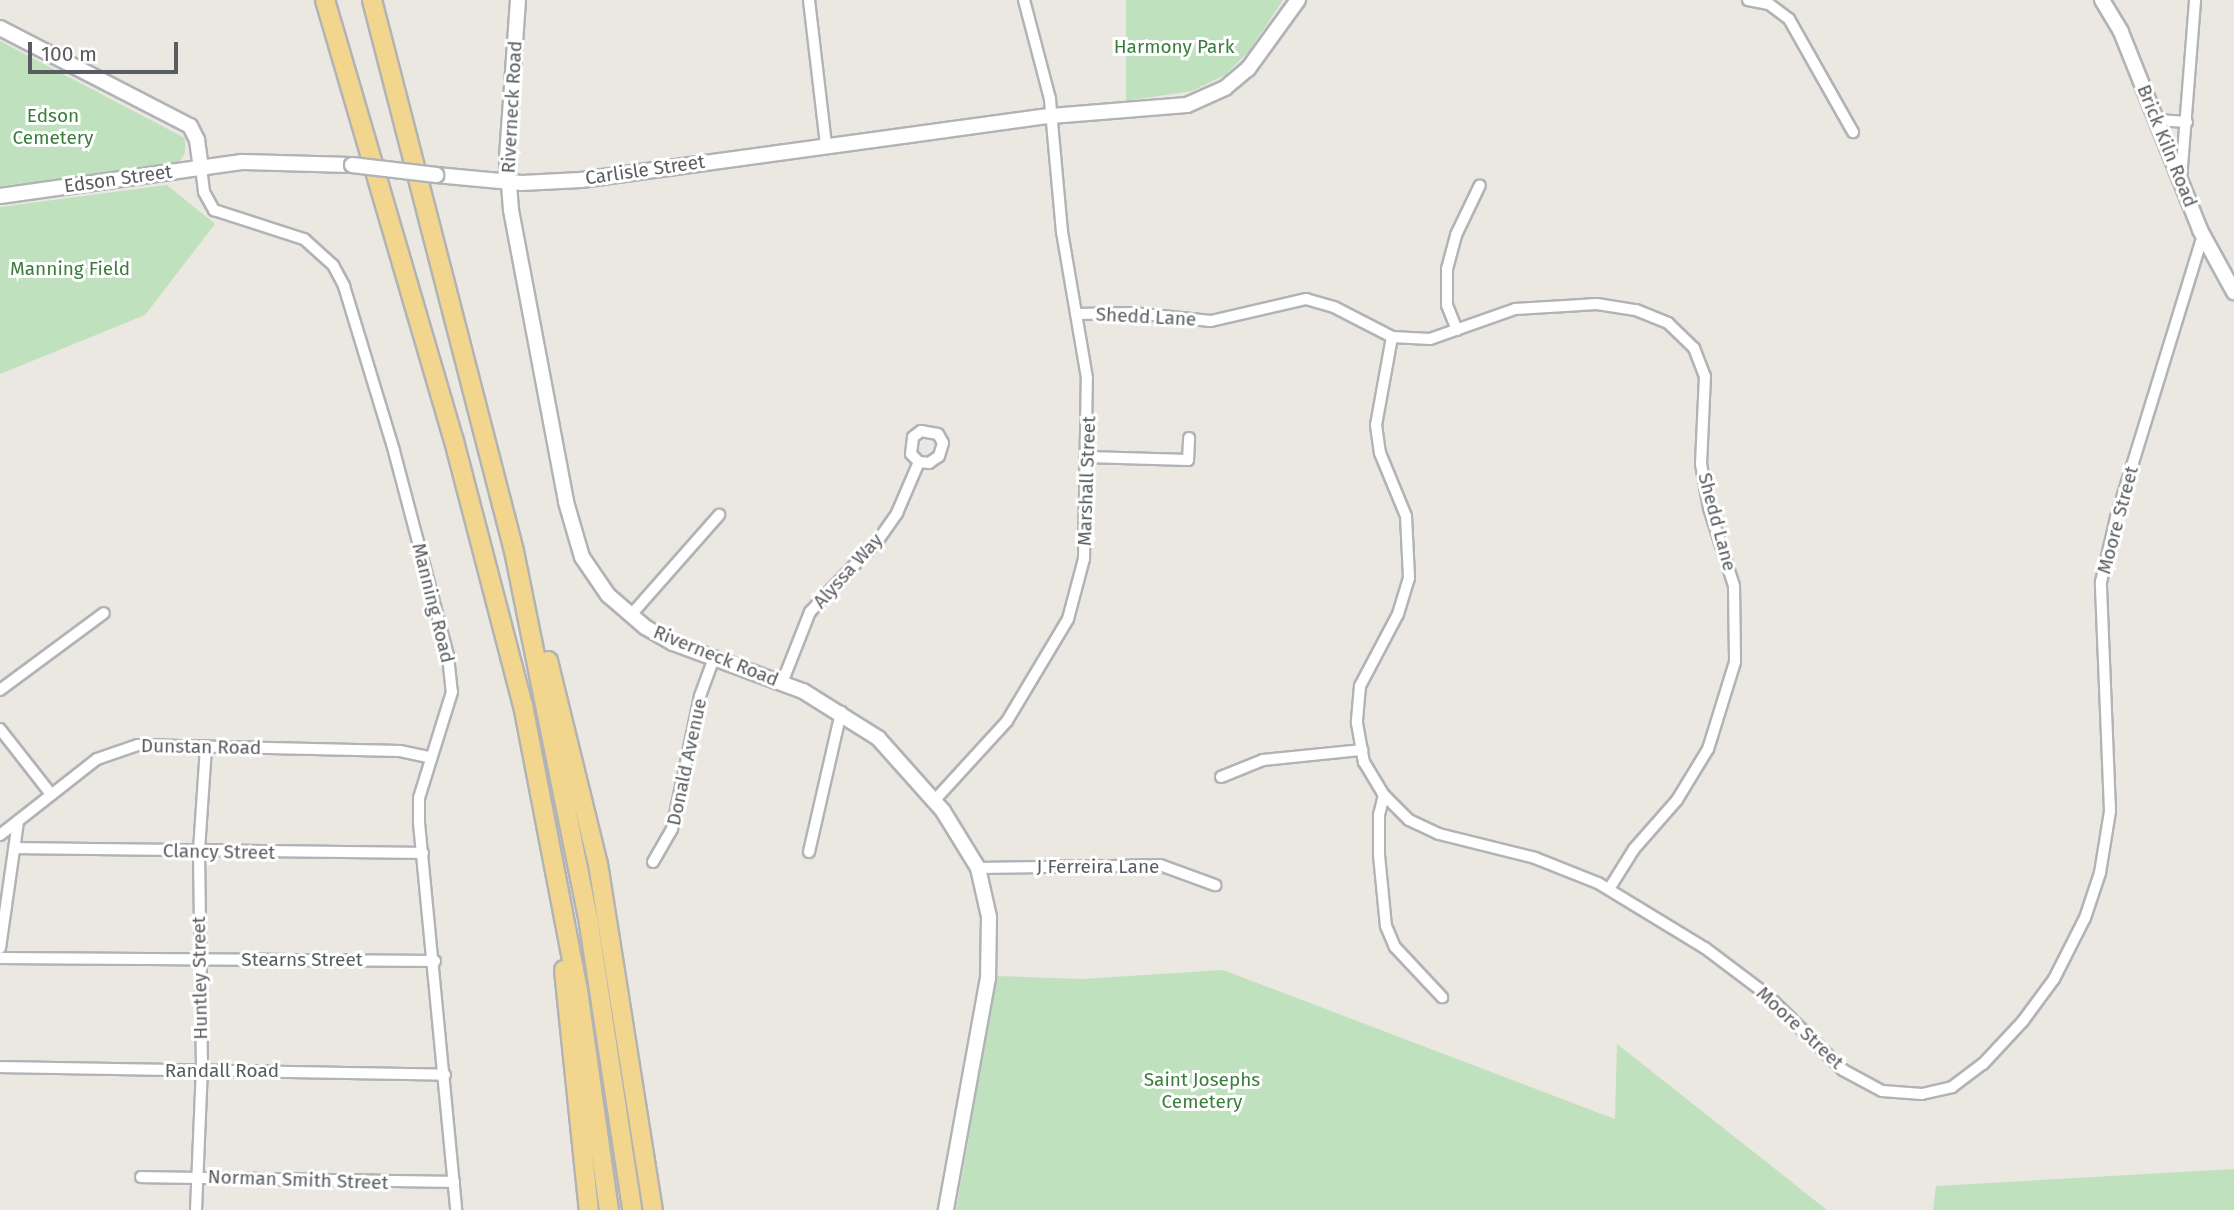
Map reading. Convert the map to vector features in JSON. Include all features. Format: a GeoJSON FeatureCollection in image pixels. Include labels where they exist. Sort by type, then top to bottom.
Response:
{"type":"FeatureCollection","features":[{"type":"Feature","properties":{"kind":"highway"},"geometry":{"type":"LineString","coordinates":[[325,0],[458,454],[506,635],[547,824],[590,1063],[609,1210]]}},
{"type":"Feature","properties":{"kind":"highway"},"geometry":{"type":"LineString","coordinates":[[372,0],[497,481],[575,758],[622,993],[653,1210]]}},
{"type":"Feature","properties":{"kind":"highway"},"geometry":{"type":"LineString","coordinates":[[497,481],[585,900],[632,1210]]}},
{"type":"Feature","properties":{"kind":"highway"},"geometry":{"type":"LineString","coordinates":[[547,824],[589,1210]]}},
{"type":"Feature","properties":{"kind":"street","name":"Riverneck Road"},"geometry":{"type":"LineString","coordinates":[[518,0],[508,182],[516,241],[575,540],[599,585],[630,616],[673,643],[782,682],[841,712],[878,738],[934,801],[978,868],[989,917],[988,978],[946,1210]]}},
{"type":"Feature","properties":{"kind":"street"},"geometry":{"type":"LineString","coordinates":[[809,0],[826,145]]}},
{"type":"Feature","properties":{"kind":"street","name":"Marshall Street"},"geometry":{"type":"LineString","coordinates":[[934,801],[999,733],[1068,619],[1083,571],[1088,390],[1062,232],[1051,116],[1024,0]]}},
{"type":"Feature","properties":{"kind":"street","name":"Carlisle Street"},"geometry":{"type":"LineString","coordinates":[[201,167],[286,160],[508,182],[599,178],[1051,116],[1172,107],[1213,95],[1248,69],[1298,0]]}},
{"type":"Feature","properties":{"kind":"street"},"geometry":{"type":"LineString","coordinates":[[1748,0],[1769,5],[1789,19],[1853,132]]}},
{"type":"Feature","properties":{"kind":"street","name":"Brick Kiln Road"},"geometry":{"type":"LineString","coordinates":[[2102,0],[2121,32],[2203,236],[2234,292]]}},
{"type":"Feature","properties":{"kind":"street"},"geometry":{"type":"LineString","coordinates":[[2181,183],[2195,0]]}},
{"type":"Feature","properties":{"kind":"street"},"geometry":{"type":"LineString","coordinates":[[0,28],[190,126],[197,139],[201,167]]}},
{"type":"Feature","properties":{"kind":"street"},"geometry":{"type":"LineString","coordinates":[[2157,120],[2187,122]]}},
{"type":"Feature","properties":{"kind":"street","name":"Edson Street"},"geometry":{"type":"LineString","coordinates":[[0,196],[201,167]]}},
{"type":"Feature","properties":{"kind":"street","name":"Manning Road"},"geometry":{"type":"LineString","coordinates":[[201,167],[204,192],[214,210],[304,239],[333,265],[344,286],[394,451],[449,656],[452,692],[429,757],[419,798],[456,1210]]}},
{"type":"Feature","properties":{"kind":"street"},"geometry":{"type":"LineString","coordinates":[[1457,330],[1447,305],[1447,269],[1456,235],[1480,185]]}},
{"type":"Feature","properties":{"kind":"street","name":"Moore Street"},"geometry":{"type":"LineString","coordinates":[[1392,337],[1376,425],[1380,453],[1406,516],[1409,578],[1398,614],[1360,686],[1357,723],[1362,750],[1384,795],[1409,820],[1438,834],[1535,858],[1609,889],[1705,948],[1766,994],[1843,1070],[1882,1091],[1922,1094],[1952,1087],[1983,1065],[2024,1021],[2080,935],[2100,873],[2110,811],[2101,582],[2116,518],[2203,236]]}},
{"type":"Feature","properties":{"kind":"street","name":"Shedd Lane"},"geometry":{"type":"LineString","coordinates":[[1076,314],[1133,313],[1211,321],[1306,299],[1334,307],[1392,337],[1430,339],[1515,309],[1560,304],[1636,310],[1668,323],[1694,348],[1706,376],[1701,464],[1709,508],[1734,586],[1735,663],[1708,750],[1677,800],[1634,849],[1609,889]]}},
{"type":"Feature","properties":{"kind":"street"},"geometry":{"type":"LineString","coordinates":[[1087,457],[1188,460],[1189,439]]}},
{"type":"Feature","properties":{"kind":"street","name":"Alyssa Way"},"geometry":{"type":"LineString","coordinates":[[782,682],[810,612],[888,527],[919,462]]}},
{"type":"Feature","properties":{"kind":"street"},"geometry":{"type":"LineString","coordinates":[[630,616],[719,515]]}},
{"type":"Feature","properties":{"kind":"street"},"geometry":{"type":"LineString","coordinates":[[0,690],[104,613]]}},
{"type":"Feature","properties":{"kind":"street","name":"Donald Avenue"},"geometry":{"type":"LineString","coordinates":[[653,862],[672,829],[700,696],[714,658]]}},
{"type":"Feature","properties":{"kind":"street"},"geometry":{"type":"LineString","coordinates":[[809,852],[841,712]]}},
{"type":"Feature","properties":{"kind":"street"},"geometry":{"type":"LineString","coordinates":[[0,729],[51,794]]}},
{"type":"Feature","properties":{"kind":"street","name":"Dunstan Road"},"geometry":{"type":"LineString","coordinates":[[0,835],[51,794],[116,751],[150,744],[400,751],[429,757]]}},
{"type":"Feature","properties":{"kind":"street","name":"Huntley Street"},"geometry":{"type":"LineString","coordinates":[[196,1210],[200,1177],[202,1071],[199,850],[206,746]]}},
{"type":"Feature","properties":{"kind":"street"},"geometry":{"type":"LineString","coordinates":[[1221,777],[1264,760],[1362,750]]}},
{"type":"Feature","properties":{"kind":"street"},"geometry":{"type":"LineString","coordinates":[[1384,795],[1379,816],[1379,855],[1386,926],[1395,947],[1442,997]]}},
{"type":"Feature","properties":{"kind":"street"},"geometry":{"type":"LineString","coordinates":[[0,948],[18,821]]}},
{"type":"Feature","properties":{"kind":"street","name":"Clancy Street"},"geometry":{"type":"LineString","coordinates":[[15,848],[423,853]]}},
{"type":"Feature","properties":{"kind":"street","name":"J Ferreira Lane"},"geometry":{"type":"LineString","coordinates":[[978,868],[1160,865],[1215,886]]}},
{"type":"Feature","properties":{"kind":"street","name":"Stearns Street"},"geometry":{"type":"LineString","coordinates":[[0,958],[435,961]]}},
{"type":"Feature","properties":{"kind":"street","name":"Randall Road"},"geometry":{"type":"LineString","coordinates":[[0,1067],[444,1074]]}},
{"type":"Feature","properties":{"kind":"street","name":"Norman Smith Street"},"geometry":{"type":"LineString","coordinates":[[141,1177],[454,1182]]}},
{"type":"Feature","properties":{"kind":"green space","name":"Harmony Park"},"geometry":{"type":"Polygon","coordinates":[[[1126,0],[1283,0],[1249,51],[1225,75],[1192,91],[1126,101],[1126,0]]]}},
{"type":"Feature","properties":{"kind":"green space","name":"Edson Cemetery"},"geometry":{"type":"Polygon","coordinates":[[[0,41],[185,138],[185,153],[178,164],[0,186],[0,41]]]}},
{"type":"Feature","properties":{"kind":"green space","name":"Manning Field"},"geometry":{"type":"Polygon","coordinates":[[[167,185],[215,224],[145,315],[0,374],[0,207],[167,185]]]}},
{"type":"Feature","properties":{"kind":"green space","name":"Saint Josephs Cemetery"},"geometry":{"type":"Polygon","coordinates":[[[1223,970],[1615,1119],[1617,1044],[1827,1210],[956,1210],[997,976],[1082,979],[1223,970]]]}},
{"type":"Feature","properties":{"kind":"green space"},"geometry":{"type":"Polygon","coordinates":[[[2234,1169],[2234,1210],[1933,1210],[1936,1186],[2234,1169]]]}}]}
